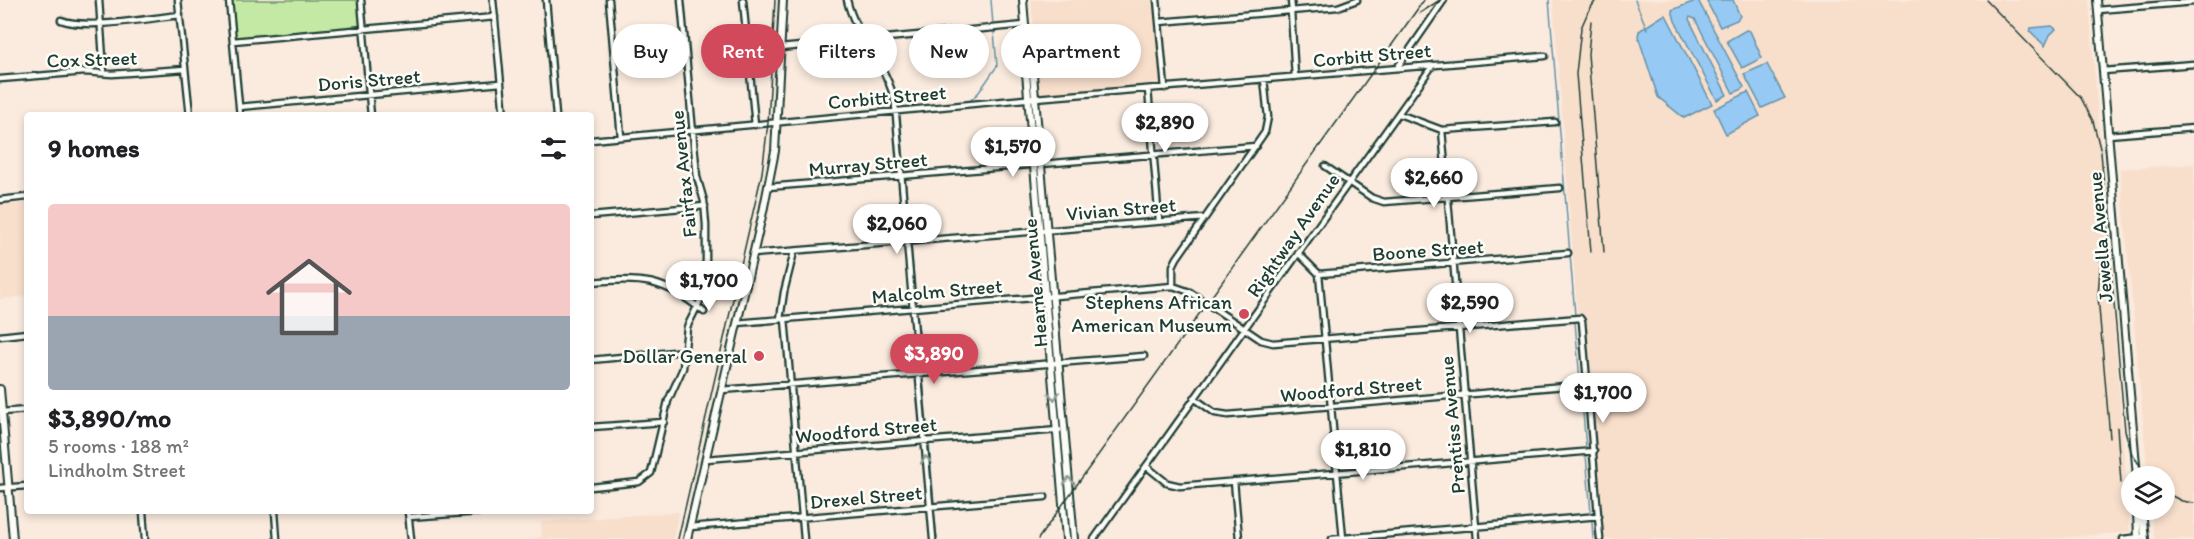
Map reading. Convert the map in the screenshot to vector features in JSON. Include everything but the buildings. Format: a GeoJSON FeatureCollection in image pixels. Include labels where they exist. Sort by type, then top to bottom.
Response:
{"type":"FeatureCollection","features":[{"type":"Feature","properties":{"kind":"main road"},"geometry":{"type":"LineString","coordinates":[[782,24],[783,0]]}},
{"type":"Feature","properties":{"kind":"main road","name":"Hearne Avenue"},"geometry":{"type":"LineString","coordinates":[[1023,0],[1026,24]]}},
{"type":"Feature","properties":{"kind":"main road","name":"Jewella Avenue"},"geometry":{"type":"LineString","coordinates":[[2097,0],[2136,466]]}},
{"type":"Feature","properties":{"kind":"main road"},"geometry":{"type":"LineString","coordinates":[[687,539],[768,187],[775,151],[779,78]]}},
{"type":"Feature","properties":{"kind":"main road","name":"Hearne Avenue"},"geometry":{"type":"LineString","coordinates":[[1026,78],[1066,539]]}},
{"type":"Feature","properties":{"kind":"main road","name":"Hearne Avenue"},"geometry":{"type":"LineString","coordinates":[[1033,78],[1074,539]]}},
{"type":"Feature","properties":{"kind":"main road"},"geometry":{"type":"LineString","coordinates":[[0,389],[13,539]]}},
{"type":"Feature","properties":{"kind":"main road"},"geometry":{"type":"LineString","coordinates":[[2138,520],[2141,538]]}},
{"type":"Feature","properties":{"kind":"main road"},"geometry":{"type":"LineString","coordinates":[[2141,538],[2142,520]]}},
{"type":"Feature","properties":{"kind":"street"},"geometry":{"type":"LineString","coordinates":[[99,0],[104,73]]}},
{"type":"Feature","properties":{"kind":"street"},"geometry":{"type":"LineString","coordinates":[[178,0],[190,112]]}},
{"type":"Feature","properties":{"kind":"street"},"geometry":{"type":"LineString","coordinates":[[229,0],[240,112]]}},
{"type":"Feature","properties":{"kind":"street"},"geometry":{"type":"LineString","coordinates":[[361,0],[371,112]]}},
{"type":"Feature","properties":{"kind":"street"},"geometry":{"type":"LineString","coordinates":[[493,0],[504,112]]}},
{"type":"Feature","properties":{"kind":"street"},"geometry":{"type":"LineString","coordinates":[[546,0],[556,112]]}},
{"type":"Feature","properties":{"kind":"street"},"geometry":{"type":"LineString","coordinates":[[609,0],[621,137]]}},
{"type":"Feature","properties":{"kind":"street","name":"Fairfax Avenue"},"geometry":{"type":"LineString","coordinates":[[594,487],[639,482],[651,473],[672,391],[683,368],[687,327],[702,297],[706,260],[705,206],[698,183],[681,0]]}},
{"type":"Feature","properties":{"kind":"street"},"geometry":{"type":"LineString","coordinates":[[744,0],[755,125]]}},
{"type":"Feature","properties":{"kind":"street"},"geometry":{"type":"LineString","coordinates":[[847,0],[855,24]]}},
{"type":"Feature","properties":{"kind":"street"},"geometry":{"type":"LineString","coordinates":[[1157,0],[1165,88]]}},
{"type":"Feature","properties":{"kind":"street"},"geometry":{"type":"LineString","coordinates":[[1291,0],[1295,76]]}},
{"type":"Feature","properties":{"kind":"street"},"geometry":{"type":"LineString","coordinates":[[1397,68],[1444,0]]}},
{"type":"Feature","properties":{"kind":"street"},"geometry":{"type":"LineString","coordinates":[[1159,22],[1338,7],[1356,1]]}},
{"type":"Feature","properties":{"kind":"street"},"geometry":{"type":"LineString","coordinates":[[2098,10],[2194,2]]}},
{"type":"Feature","properties":{"kind":"street"},"geometry":{"type":"LineString","coordinates":[[61,20],[69,23],[100,23],[180,15]]}},
{"type":"Feature","properties":{"kind":"street"},"geometry":{"type":"LineString","coordinates":[[233,41],[495,16]]}},
{"type":"Feature","properties":{"kind":"street"},"geometry":{"type":"LineString","coordinates":[[897,37],[1001,27]]}},
{"type":"Feature","properties":{"kind":"street","name":"Corbitt Street"},"geometry":{"type":"LineString","coordinates":[[594,140],[1035,98],[1545,56]]}},
{"type":"Feature","properties":{"kind":"street"},"geometry":{"type":"LineString","coordinates":[[2103,71],[2194,64]]}},
{"type":"Feature","properties":{"kind":"street","name":"Rightway Avenue"},"geometry":{"type":"LineString","coordinates":[[1094,539],[1433,65]]}},
{"type":"Feature","properties":{"kind":"street","name":"Cox Street"},"geometry":{"type":"LineString","coordinates":[[0,79],[85,72],[120,74],[185,69]]}},
{"type":"Feature","properties":{"kind":"street"},"geometry":{"type":"LineString","coordinates":[[887,78],[892,90],[895,111],[933,539]]}},
{"type":"Feature","properties":{"kind":"street"},"geometry":{"type":"LineString","coordinates":[[1264,79],[1267,124],[1262,138],[1177,258],[1173,266],[1173,286],[1185,289],[1269,343],[1580,318],[1588,384],[1600,539]]}},
{"type":"Feature","properties":{"kind":"street","name":"Doris Street"},"geometry":{"type":"LineString","coordinates":[[239,107],[501,83]]}},
{"type":"Feature","properties":{"kind":"street"},"geometry":{"type":"LineString","coordinates":[[1148,89],[1159,221]]}},
{"type":"Feature","properties":{"kind":"street"},"geometry":{"type":"LineString","coordinates":[[1399,114],[1442,130],[1555,122]]}},
{"type":"Feature","properties":{"kind":"street"},"geometry":{"type":"LineString","coordinates":[[2108,135],[2194,128]]}},
{"type":"Feature","properties":{"kind":"street","name":"Prentiss Avenue"},"geometry":{"type":"LineString","coordinates":[[1442,130],[1477,539]]}},
{"type":"Feature","properties":{"kind":"street","name":"Murray Street"},"geometry":{"type":"LineString","coordinates":[[768,187],[1256,146]]}},
{"type":"Feature","properties":{"kind":"street"},"geometry":{"type":"LineString","coordinates":[[1325,166],[1378,201],[1560,188]]}},
{"type":"Feature","properties":{"kind":"street"},"geometry":{"type":"LineString","coordinates":[[0,200],[24,197]]}},
{"type":"Feature","properties":{"kind":"street"},"geometry":{"type":"LineString","coordinates":[[594,216],[705,206]]}},
{"type":"Feature","properties":{"kind":"street","name":"Vivian Street"},"geometry":{"type":"LineString","coordinates":[[753,254],[1205,218]]}},
{"type":"Feature","properties":{"kind":"street"},"geometry":{"type":"LineString","coordinates":[[794,252],[783,300],[783,319],[804,539]]}},
{"type":"Feature","properties":{"kind":"street"},"geometry":{"type":"LineString","coordinates":[[1298,253],[1319,274],[1343,538]]}},
{"type":"Feature","properties":{"kind":"street","name":"Boone Street"},"geometry":{"type":"LineString","coordinates":[[1319,274],[1568,253]]}},
{"type":"Feature","properties":{"kind":"street"},"geometry":{"type":"LineString","coordinates":[[594,282],[630,279],[651,282],[678,292],[705,312]]}},
{"type":"Feature","properties":{"kind":"street","name":"Malcolm Street"},"geometry":{"type":"LineString","coordinates":[[737,323],[1173,286]]}},
{"type":"Feature","properties":{"kind":"street"},"geometry":{"type":"LineString","coordinates":[[0,336],[24,333]]}},
{"type":"Feature","properties":{"kind":"street"},"geometry":{"type":"LineString","coordinates":[[594,360],[684,351]]}},
{"type":"Feature","properties":{"kind":"street"},"geometry":{"type":"LineString","coordinates":[[722,390],[1144,356]]}},
{"type":"Feature","properties":{"kind":"street","name":"Woodford Street"},"geometry":{"type":"LineString","coordinates":[[1194,398],[1215,413],[1228,415],[1588,384]]}},
{"type":"Feature","properties":{"kind":"street"},"geometry":{"type":"LineString","coordinates":[[2,412],[24,410]]}},
{"type":"Feature","properties":{"kind":"street"},"geometry":{"type":"LineString","coordinates":[[594,427],[664,422]]}},
{"type":"Feature","properties":{"kind":"street","name":"Woodford Street"},"geometry":{"type":"LineString","coordinates":[[706,459],[1065,429]]}},
{"type":"Feature","properties":{"kind":"street"},"geometry":{"type":"LineString","coordinates":[[1146,466],[1173,485],[1594,451]]}},
{"type":"Feature","properties":{"kind":"street"},"geometry":{"type":"LineString","coordinates":[[1234,481],[1239,539]]}},
{"type":"Feature","properties":{"kind":"street"},"geometry":{"type":"LineString","coordinates":[[0,488],[24,486]]}},
{"type":"Feature","properties":{"kind":"street","name":"Drexel Street"},"geometry":{"type":"LineString","coordinates":[[690,527],[1045,497]]}},
{"type":"Feature","properties":{"kind":"street"},"geometry":{"type":"LineString","coordinates":[[143,514],[145,539]]}},
{"type":"Feature","properties":{"kind":"street"},"geometry":{"type":"LineString","coordinates":[[275,514],[277,539]]}},
{"type":"Feature","properties":{"kind":"street"},"geometry":{"type":"LineString","coordinates":[[409,514],[411,539]]}},
{"type":"Feature","properties":{"kind":"street"},"geometry":{"type":"LineString","coordinates":[[1332,539],[1599,516]]}},
{"type":"Feature","properties":{"kind":"street"},"geometry":{"type":"LineString","coordinates":[[2123,539],[2141,538]]}},
{"type":"Feature","properties":{"kind":"shaded area"},"geometry":{"type":"Polygon","coordinates":[[[1031,0],[1155,0],[1162,85],[1040,95],[1038,78],[1141,78],[1141,24],[1033,24],[1031,0]]]}},
{"type":"Feature","properties":{"kind":"shaded area"},"geometry":{"type":"Polygon","coordinates":[[[1553,0],[2089,0],[2125,466],[2121,466],[2121,520],[2129,520],[2130,532],[2048,539],[1595,539],[1553,0]]]}},
{"type":"Feature","properties":{"kind":"shaded area"},"geometry":{"type":"Polygon","coordinates":[[[2194,164],[2194,539],[2154,539],[2152,520],[2175,520],[2175,466],[2147,466],[2120,169],[2194,164]]]}},
{"type":"Feature","properties":{"kind":"shaded area"},"geometry":{"type":"Polygon","coordinates":[[[24,203],[24,296],[0,299],[0,205],[24,203]]]}},
{"type":"Feature","properties":{"kind":"shaded area"},"geometry":{"type":"Polygon","coordinates":[[[679,512],[673,539],[526,539],[542,537],[541,522],[679,512]]]}},
{"type":"Feature","properties":{"kind":"green space"},"geometry":{"type":"Polygon","coordinates":[[[232,0],[359,0],[361,27],[235,39],[232,0]]]}},
{"type":"Feature","properties":{"kind":"water"},"geometry":{"type":"Polygon","coordinates":[[[1698,0],[1744,87],[1733,93],[1695,19],[1690,17],[1727,95],[1717,100],[1675,21],[1672,10],[1698,0]]]}},
{"type":"Feature","properties":{"kind":"water"},"geometry":{"type":"Polygon","coordinates":[[[1706,0],[1733,0],[1740,16],[1737,20],[1720,27],[1706,0]]]}},
{"type":"Feature","properties":{"kind":"water"},"geometry":{"type":"Polygon","coordinates":[[[1664,15],[1712,104],[1684,118],[1658,97],[1638,36],[1639,31],[1664,15]]]}},
{"type":"Feature","properties":{"kind":"water"},"geometry":{"type":"Polygon","coordinates":[[[2052,26],[2056,29],[2045,46],[2030,31],[2031,28],[2052,26]]]}},
{"type":"Feature","properties":{"kind":"water"},"geometry":{"type":"Polygon","coordinates":[[[1746,30],[1750,31],[1762,58],[1742,68],[1727,41],[1746,30]]]}},
{"type":"Feature","properties":{"kind":"water"},"geometry":{"type":"Polygon","coordinates":[[[1767,64],[1785,98],[1762,108],[1744,74],[1767,64]]]}},
{"type":"Feature","properties":{"kind":"water"},"geometry":{"type":"Polygon","coordinates":[[[1748,92],[1760,116],[1726,134],[1714,109],[1748,92]]]}},
{"type":"Feature","properties":{"kind":"waterway"},"geometry":{"type":"LineString","coordinates":[[991,0],[993,25]]}},
{"type":"Feature","properties":{"kind":"waterway"},"geometry":{"type":"LineString","coordinates":[[1549,0],[1575,315]]}},
{"type":"Feature","properties":{"kind":"waterway"},"geometry":{"type":"LineString","coordinates":[[1635,0],[1647,29]]}},
{"type":"Feature","properties":{"kind":"waterway"},"geometry":{"type":"LineString","coordinates":[[970,101],[997,66],[994,32]]}},
{"type":"Feature","properties":{"kind":"waterway"},"geometry":{"type":"LineString","coordinates":[[900,116],[905,172]]}},
{"type":"Feature","properties":{"kind":"waterway"},"geometry":{"type":"LineString","coordinates":[[905,180],[911,238]]}},
{"type":"Feature","properties":{"kind":"waterway"},"geometry":{"type":"LineString","coordinates":[[911,246],[916,304]]}},
{"type":"Feature","properties":{"kind":"waterway"},"geometry":{"type":"LineString","coordinates":[[917,312],[922,371]]}},
{"type":"Feature","properties":{"kind":"waterway"},"geometry":{"type":"LineString","coordinates":[[1575,322],[1580,381]]}},
{"type":"Feature","properties":{"kind":"waterway"},"geometry":{"type":"LineString","coordinates":[[923,378],[928,437]]}},
{"type":"Feature","properties":{"kind":"waterway"},"geometry":{"type":"LineString","coordinates":[[1581,389],[1586,448]]}},
{"type":"Feature","properties":{"kind":"waterway"},"geometry":{"type":"LineString","coordinates":[[929,444],[934,503]]}},
{"type":"Feature","properties":{"kind":"waterway"},"geometry":{"type":"LineString","coordinates":[[1586,455],[1591,513]]}},
{"type":"Feature","properties":{"kind":"waterway"},"geometry":{"type":"LineString","coordinates":[[934,510],[937,539]]}},
{"type":"Feature","properties":{"kind":"waterway"},"geometry":{"type":"LineString","coordinates":[[1592,521],[1593,539]]}},
{"type":"Feature","properties":{"kind":"railway"},"geometry":{"type":"LineString","coordinates":[[678,539],[762,173],[768,123],[775,0]]}},
{"type":"Feature","properties":{"kind":"railway"},"geometry":{"type":"LineString","coordinates":[[1038,539],[1424,0]]}},
{"type":"Feature","properties":{"kind":"railway"},"geometry":{"type":"LineString","coordinates":[[1420,13],[1440,0]]}},
{"type":"Feature","properties":{"kind":"railway"},"geometry":{"type":"LineString","coordinates":[[1591,252],[1576,74],[1581,28],[1596,0]]}},
{"type":"Feature","properties":{"kind":"railway"},"geometry":{"type":"LineString","coordinates":[[1986,0],[2081,98],[2093,121],[2101,152],[2125,431],[2132,454],[2140,466]]}},
{"type":"Feature","properties":{"kind":"railway"},"geometry":{"type":"LineString","coordinates":[[1591,21],[1588,54],[1604,252]]}},
{"type":"Feature","properties":{"kind":"railway"},"geometry":{"type":"LineString","coordinates":[[2102,241],[2098,296],[2110,438]]}},
{"type":"Feature","properties":{"kind":"railway"},"geometry":{"type":"LineString","coordinates":[[2117,427],[2121,483]]}},
{"type":"Feature","properties":{"kind":"railway"},"geometry":{"type":"LineString","coordinates":[[2175,498],[2194,503]]}},
{"type":"Feature","properties":{"kind":"place","name":"Stephens African American Museum"},"geometry":{"type":"Point","coordinates":[1244,314]}},
{"type":"Feature","properties":{"kind":"place","name":"Dollar General"},"geometry":{"type":"Point","coordinates":[759,356]}}]}
